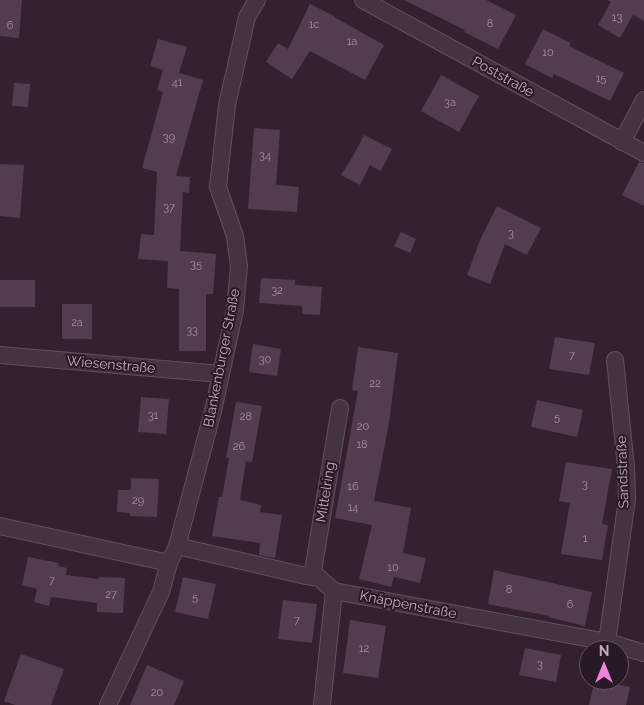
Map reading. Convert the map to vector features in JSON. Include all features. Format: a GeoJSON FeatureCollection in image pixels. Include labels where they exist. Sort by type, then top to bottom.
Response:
{"type":"FeatureCollection","features":[{"type":"Feature","properties":{"kind":"street","name":"Blankenburger Straße"},"geometry":{"type":"LineString","coordinates":[[108,705],[161,592],[169,563],[177,546],[222,374],[234,310],[239,266],[235,236],[218,187],[227,105],[247,17],[257,0]]}},
{"type":"Feature","properties":{"kind":"street","name":"Poststraße"},"geometry":{"type":"LineString","coordinates":[[363,0],[644,153]]}},
{"type":"Feature","properties":{"kind":"street"},"geometry":{"type":"LineString","coordinates":[[622,142],[644,100]]}},
{"type":"Feature","properties":{"kind":"street","name":"Wiesenstraße"},"geometry":{"type":"LineString","coordinates":[[0,355],[222,374]]}},
{"type":"Feature","properties":{"kind":"street","name":"Sandstraße"},"geometry":{"type":"LineString","coordinates":[[607,640],[627,500],[626,467],[615,360]]}},
{"type":"Feature","properties":{"kind":"street","name":"Mittelring"},"geometry":{"type":"LineString","coordinates":[[312,577],[340,408]]}},
{"type":"Feature","properties":{"kind":"street"},"geometry":{"type":"LineString","coordinates":[[0,526],[169,563]]}},
{"type":"Feature","properties":{"kind":"street","name":"Knäppenstraße"},"geometry":{"type":"LineString","coordinates":[[177,546],[306,576],[318,577],[334,591],[596,640]]}},
{"type":"Feature","properties":{"kind":"street"},"geometry":{"type":"LineString","coordinates":[[322,705],[334,591]]}},
{"type":"Feature","properties":{"kind":"street","name":"Knäppenstraße"},"geometry":{"type":"LineString","coordinates":[[629,649],[644,653]]}},
{"type":"Feature","properties":{"kind":"building"},"geometry":{"type":"Polygon","coordinates":[[[0,0],[22,0],[19,38],[0,36],[0,0]]]}},
{"type":"Feature","properties":{"kind":"building"},"geometry":{"type":"Polygon","coordinates":[[[404,0],[486,0],[516,15],[498,49],[464,32],[465,30],[404,0]]]}},
{"type":"Feature","properties":{"kind":"building"},"geometry":{"type":"Polygon","coordinates":[[[607,0],[644,0],[644,21],[633,15],[620,38],[598,25],[611,2],[607,0]]]}},
{"type":"Feature","properties":{"kind":"building"},"geometry":{"type":"Polygon","coordinates":[[[310,4],[384,45],[365,80],[310,51],[292,79],[266,62],[278,43],[288,49],[310,4]]]}},
{"type":"Feature","properties":{"kind":"building"},"geometry":{"type":"Polygon","coordinates":[[[543,29],[571,43],[569,46],[624,73],[610,101],[554,74],[552,78],[525,64],[543,29]]]}},
{"type":"Feature","properties":{"kind":"building"},"geometry":{"type":"Polygon","coordinates":[[[158,39],[187,47],[179,73],[203,80],[176,176],[190,177],[189,193],[183,192],[180,251],[216,254],[213,294],[206,294],[206,351],[179,351],[179,289],[167,288],[168,261],[138,259],[141,234],[154,235],[157,172],[142,168],[163,92],[157,90],[163,70],[150,66],[158,39]]]}},
{"type":"Feature","properties":{"kind":"building"},"geometry":{"type":"Polygon","coordinates":[[[441,75],[479,96],[459,132],[421,111],[441,75]]]}},
{"type":"Feature","properties":{"kind":"building"},"geometry":{"type":"Polygon","coordinates":[[[14,83],[30,84],[28,107],[12,106],[14,83]]]}},
{"type":"Feature","properties":{"kind":"building"},"geometry":{"type":"Polygon","coordinates":[[[254,128],[280,130],[276,185],[299,187],[297,212],[248,209],[254,128]]]}},
{"type":"Feature","properties":{"kind":"building"},"geometry":{"type":"Polygon","coordinates":[[[364,135],[392,149],[381,171],[370,165],[360,185],[341,175],[364,135]]]}},
{"type":"Feature","properties":{"kind":"building"},"geometry":{"type":"Polygon","coordinates":[[[639,162],[644,163],[644,206],[622,195],[639,162]]]}},
{"type":"Feature","properties":{"kind":"building"},"geometry":{"type":"Polygon","coordinates":[[[0,164],[24,165],[20,218],[0,216],[0,164]]]}},
{"type":"Feature","properties":{"kind":"building"},"geometry":{"type":"Polygon","coordinates":[[[497,206],[541,228],[527,255],[505,244],[490,284],[467,275],[480,240],[497,206]]]}},
{"type":"Feature","properties":{"kind":"building"},"geometry":{"type":"Polygon","coordinates":[[[401,232],[416,239],[410,253],[394,246],[401,232]]]}},
{"type":"Feature","properties":{"kind":"building"},"geometry":{"type":"Polygon","coordinates":[[[261,278],[295,280],[295,285],[322,287],[320,315],[302,314],[302,306],[259,303],[261,278]]]}},
{"type":"Feature","properties":{"kind":"building"},"geometry":{"type":"Polygon","coordinates":[[[0,280],[35,280],[35,307],[0,307],[0,280]]]}},
{"type":"Feature","properties":{"kind":"building"},"geometry":{"type":"Polygon","coordinates":[[[62,304],[92,304],[92,339],[62,339],[62,304]]]}},
{"type":"Feature","properties":{"kind":"building"},"geometry":{"type":"Polygon","coordinates":[[[555,337],[595,343],[589,375],[549,369],[555,337]]]}},
{"type":"Feature","properties":{"kind":"building"},"geometry":{"type":"Polygon","coordinates":[[[253,344],[281,349],[277,376],[249,372],[253,344]]]}},
{"type":"Feature","properties":{"kind":"building"},"geometry":{"type":"Polygon","coordinates":[[[358,347],[398,353],[389,423],[374,501],[411,508],[403,553],[426,558],[420,583],[394,577],[391,587],[359,579],[372,525],[335,518],[358,391],[352,390],[358,347]]]}},
{"type":"Feature","properties":{"kind":"building"},"geometry":{"type":"Polygon","coordinates":[[[141,397],[169,399],[166,434],[138,432],[141,397]]]}},
{"type":"Feature","properties":{"kind":"building"},"geometry":{"type":"Polygon","coordinates":[[[537,400],[583,410],[577,437],[531,427],[537,400]]]}},
{"type":"Feature","properties":{"kind":"building"},"geometry":{"type":"Polygon","coordinates":[[[236,402],[262,406],[252,462],[246,461],[240,500],[261,505],[260,512],[282,515],[275,558],[259,555],[260,543],[212,536],[229,458],[226,458],[236,402]]]}},
{"type":"Feature","properties":{"kind":"building"},"geometry":{"type":"Polygon","coordinates":[[[566,462],[612,469],[602,524],[608,525],[602,560],[561,554],[570,503],[559,501],[566,462]]]}},
{"type":"Feature","properties":{"kind":"building"},"geometry":{"type":"Polygon","coordinates":[[[131,478],[159,479],[157,517],[130,516],[130,513],[117,512],[118,490],[131,490],[131,478]]]}},
{"type":"Feature","properties":{"kind":"building"},"geometry":{"type":"Polygon","coordinates":[[[28,557],[59,563],[58,566],[67,568],[66,575],[99,579],[99,577],[125,578],[123,613],[97,612],[97,603],[51,597],[49,606],[34,602],[37,589],[22,585],[28,557]]]}},
{"type":"Feature","properties":{"kind":"building"},"geometry":{"type":"Polygon","coordinates":[[[494,570],[592,592],[585,626],[549,616],[488,604],[494,570]]]}},
{"type":"Feature","properties":{"kind":"building"},"geometry":{"type":"Polygon","coordinates":[[[183,577],[216,584],[208,619],[175,612],[183,577]]]}},
{"type":"Feature","properties":{"kind":"building"},"geometry":{"type":"Polygon","coordinates":[[[283,600],[317,604],[312,643],[278,639],[283,600]]]}},
{"type":"Feature","properties":{"kind":"building"},"geometry":{"type":"Polygon","coordinates":[[[350,620],[386,626],[378,678],[343,673],[350,620]]]}},
{"type":"Feature","properties":{"kind":"building"},"geometry":{"type":"Polygon","coordinates":[[[525,648],[561,655],[556,682],[519,675],[525,648]]]}},
{"type":"Feature","properties":{"kind":"building"},"geometry":{"type":"Polygon","coordinates":[[[21,654],[64,669],[51,705],[15,705],[4,701],[21,654]]]}},
{"type":"Feature","properties":{"kind":"building"},"geometry":{"type":"Polygon","coordinates":[[[147,665],[184,681],[174,705],[130,705],[147,665]]]}},
{"type":"Feature","properties":{"kind":"building"},"geometry":{"type":"Polygon","coordinates":[[[630,687],[626,705],[589,705],[593,690],[629,690],[630,687]]]}}]}
